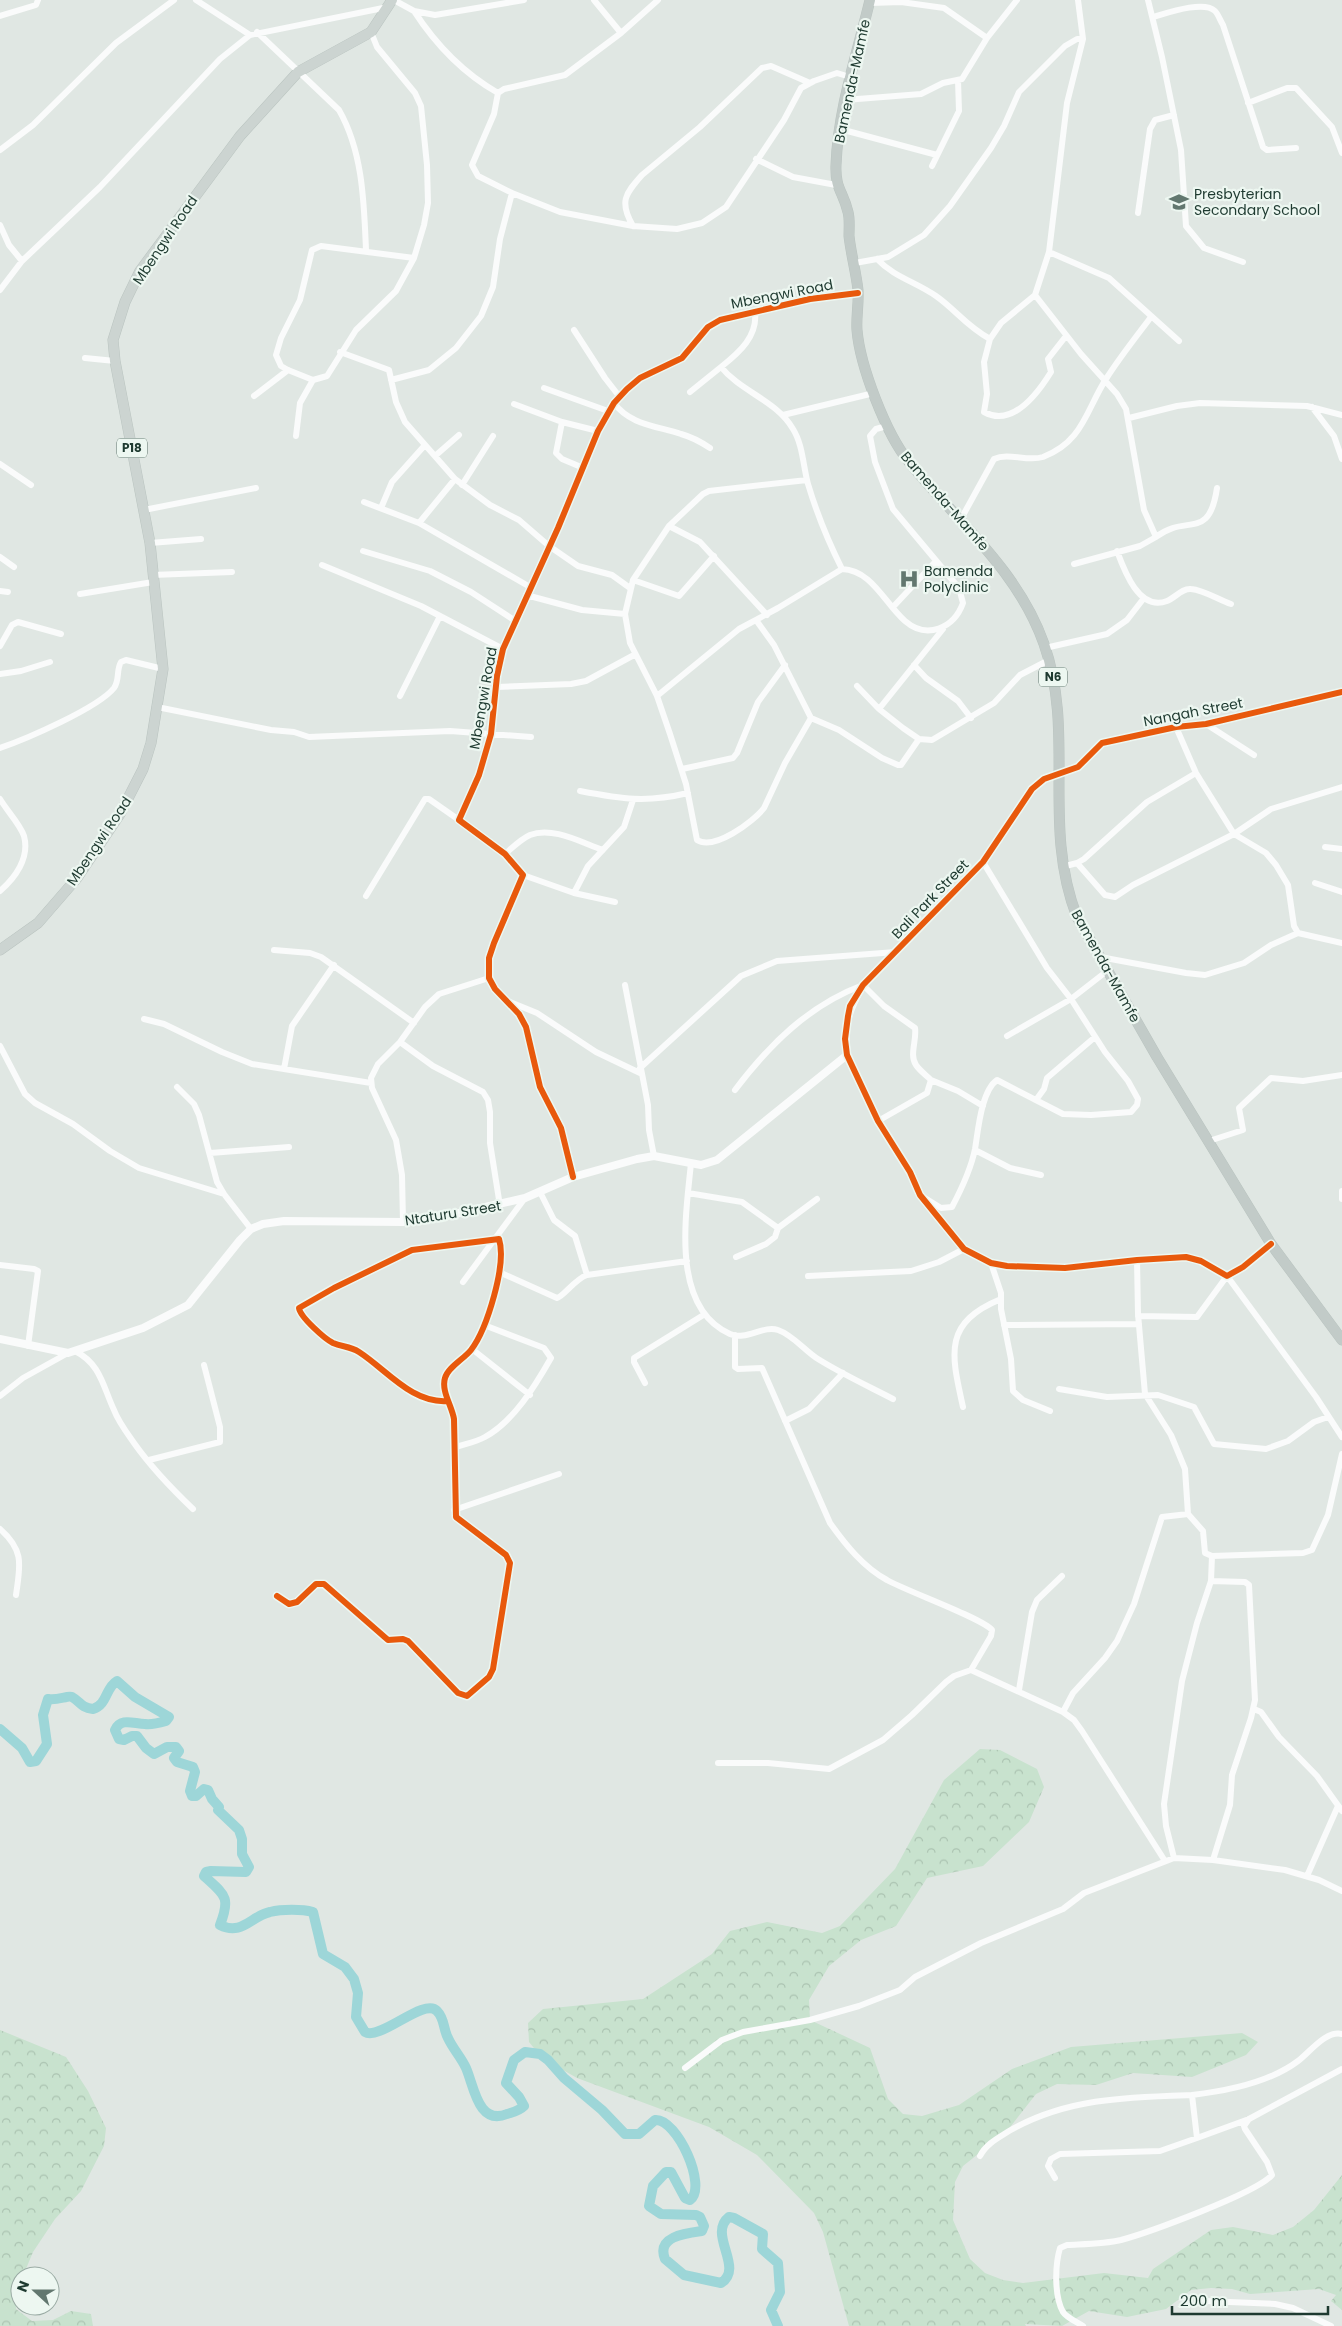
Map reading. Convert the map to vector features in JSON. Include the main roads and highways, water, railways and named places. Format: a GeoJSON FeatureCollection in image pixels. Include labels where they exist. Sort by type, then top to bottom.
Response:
{"type":"FeatureCollection","features":[{"type":"Feature","properties":{"kind":"highway","name":"Bamenda-Mamfe"},"geometry":{"type":"LineString","coordinates":[[870,2],[845,100],[840,129],[836,185],[848,212],[858,293],[857,331],[874,393],[887,426],[908,462],[961,519],[1002,568],[1036,622],[1049,660],[1058,705],[1058,820],[1062,867],[1068,893],[1077,917],[1107,971],[1271,1244],[1342,1340]]}},
{"type":"Feature","properties":{"kind":"main road","name":"Mbengwi Road"},"geometry":{"type":"LineString","coordinates":[[0,950],[38,922],[64,893],[77,878],[120,814],[143,769],[151,743],[158,708],[163,669],[152,579],[150,543],[115,361],[113,340],[125,302],[140,270],[240,136],[298,72],[371,32],[391,2]]}},
{"type":"Feature","properties":{"kind":"waterway"},"geometry":{"type":"LineString","coordinates":[[0,1729],[22,1748],[30,1762],[36,1761],[47,1744],[43,1715],[48,1699],[72,1697],[83,1706],[93,1709],[101,1704],[110,1688],[117,1681],[135,1697],[169,1717],[166,1721],[153,1724],[124,1722],[115,1730],[119,1739],[124,1740],[137,1736],[146,1748],[154,1754],[167,1747],[176,1747],[179,1751],[174,1758],[177,1762],[193,1767],[195,1772],[190,1791],[192,1796],[196,1796],[204,1789],[208,1790],[212,1799],[219,1807],[218,1810],[239,1830],[242,1839],[242,1854],[249,1867],[246,1872],[211,1871],[206,1872],[204,1876],[224,1897],[225,1908],[220,1925],[228,1928],[240,1927],[263,1914],[275,1911],[298,1910],[313,1912],[323,1954],[345,1967],[354,1979],[358,1993],[356,2017],[365,2032],[381,2031],[422,2010],[431,2008],[437,2011],[441,2017],[446,2035],[466,2068],[479,2102],[489,2114],[497,2116],[507,2114],[524,2106],[519,2097],[506,2083],[514,2060],[525,2052],[540,2054],[548,2060],[564,2078],[602,2110],[625,2134],[639,2134],[655,2120],[664,2122],[672,2130],[688,2154],[693,2168],[695,2193],[690,2200],[685,2198],[671,2172],[666,2172],[653,2186],[649,2206],[661,2214],[696,2215],[700,2217],[704,2226],[702,2231],[674,2237],[669,2241],[663,2251],[665,2259],[684,2275],[721,2283],[727,2277],[729,2269],[723,2241],[723,2224],[729,2217],[734,2218],[763,2234],[762,2249],[778,2263],[780,2292],[771,2310],[778,2326]]}},
{"type":"Feature","properties":{"kind":"place","name":"Presbyterian Secondary School"},"geometry":{"type":"Point","coordinates":[1179,202]}},
{"type":"Feature","properties":{"kind":"place","name":"Bamenda Polyclinic"},"geometry":{"type":"Point","coordinates":[909,579]}}]}
